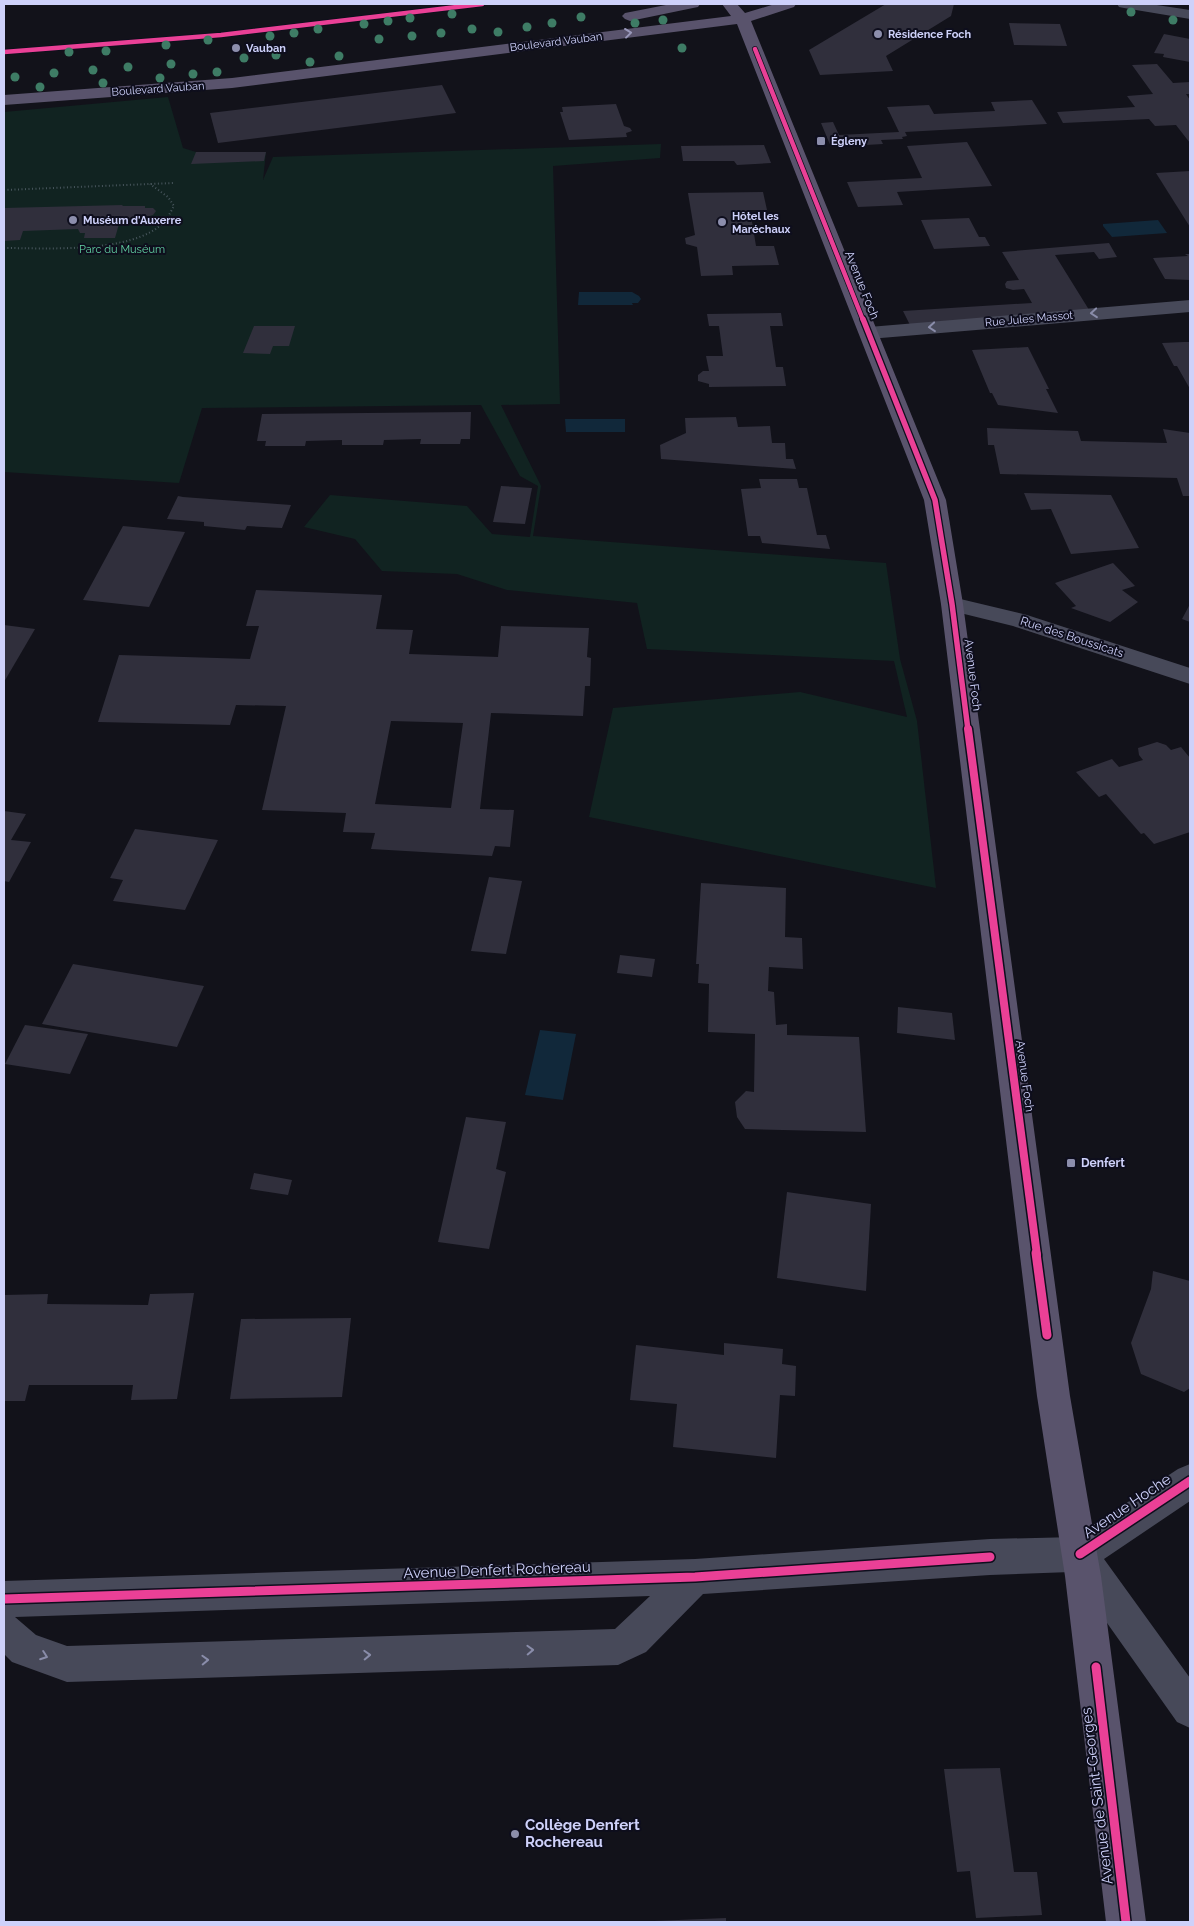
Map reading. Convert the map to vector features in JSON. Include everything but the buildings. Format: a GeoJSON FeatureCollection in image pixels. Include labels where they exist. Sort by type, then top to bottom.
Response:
{"type":"FeatureCollection","features":[{"type":"Feature","properties":{"kind":"main road"},"geometry":{"type":"LineString","coordinates":[[617,18],[693,4]]}},
{"type":"Feature","properties":{"kind":"main road","name":"Avenue Foch"},"geometry":{"type":"LineString","coordinates":[[729,4],[742,19],[935,500],[952,604],[1047,1335],[1050,1378],[1080,1554]]}},
{"type":"Feature","properties":{"kind":"main road","name":"Boulevard Vauban"},"geometry":{"type":"LineString","coordinates":[[4,100],[232,83],[371,64],[742,19],[789,4]]}},
{"type":"Feature","properties":{"kind":"main road","name":"Boulevard Vauban"},"geometry":{"type":"LineString","coordinates":[[371,64],[598,22]]}},
{"type":"Feature","properties":{"kind":"main road","name":"Avenue de Saint-Georges"},"geometry":{"type":"LineString","coordinates":[[1080,1554],[1096,1667],[1126,1922]]}},
{"type":"Feature","properties":{"kind":"street"},"geometry":{"type":"LineString","coordinates":[[1124,4],[1190,16]]}},
{"type":"Feature","properties":{"kind":"street","name":"Rue Jules Massot"},"geometry":{"type":"LineString","coordinates":[[869,333],[1190,306]]}},
{"type":"Feature","properties":{"kind":"street","name":"Rue des Boussicats"},"geometry":{"type":"LineString","coordinates":[[952,604],[1019,620],[1190,676]]}},
{"type":"Feature","properties":{"kind":"street","name":"Avenue Hoche"},"geometry":{"type":"LineString","coordinates":[[1080,1554],[1190,1481]]}},
{"type":"Feature","properties":{"kind":"street"},"geometry":{"type":"LineString","coordinates":[[1080,1554],[1190,1708]]}},
{"type":"Feature","properties":{"kind":"street","name":"Avenue Denfert Rochereau"},"geometry":{"type":"LineString","coordinates":[[4,1599],[695,1577],[990,1557],[1080,1554]]}},
{"type":"Feature","properties":{"kind":"street"},"geometry":{"type":"LineString","coordinates":[[4,1630],[25,1649],[67,1664],[618,1647],[633,1639],[695,1577]]}},
{"type":"Feature","properties":{"kind":"path"},"geometry":{"type":"LineString","coordinates":[[4,190],[174,183]]}},
{"type":"Feature","properties":{"kind":"path"},"geometry":{"type":"LineString","coordinates":[[4,248],[109,245],[131,241],[153,232],[165,223],[171,215],[174,206],[168,197],[150,184]]}},
{"type":"Feature","properties":{"kind":"green space","name":"Parc du Muséum"},"geometry":{"type":"Polygon","coordinates":[[[168,97],[183,148],[196,152],[266,152],[263,180],[273,157],[661,144],[660,158],[553,166],[560,404],[501,405],[541,486],[533,536],[886,563],[900,659],[917,721],[936,888],[589,817],[613,708],[800,692],[907,717],[894,661],[647,649],[637,603],[507,590],[457,574],[382,571],[355,539],[304,527],[330,495],[467,506],[492,534],[530,537],[538,486],[520,476],[481,405],[202,408],[179,483],[4,472],[4,112],[168,97]]]}},
{"type":"Feature","properties":{"kind":"water"},"geometry":{"type":"Polygon","coordinates":[[[1158,220],[1167,233],[1112,237],[1103,226],[1103,224],[1158,220]]]}},
{"type":"Feature","properties":{"kind":"water"},"geometry":{"type":"Polygon","coordinates":[[[579,292],[632,292],[641,299],[638,303],[632,303],[633,305],[578,305],[579,292]]]}},
{"type":"Feature","properties":{"kind":"water"},"geometry":{"type":"Polygon","coordinates":[[[565,419],[625,419],[625,432],[566,432],[565,419]]]}},
{"type":"Feature","properties":{"kind":"water"},"geometry":{"type":"Polygon","coordinates":[[[540,1030],[576,1034],[563,1100],[525,1095],[540,1030]]]}},
{"type":"Feature","properties":{"kind":"cycle path"},"geometry":{"type":"LineString","coordinates":[[4,52],[221,35],[482,4]]}},
{"type":"Feature","properties":{"kind":"cycle path"},"geometry":{"type":"LineString","coordinates":[[755,49],[935,500],[952,604],[1047,1335]]}},
{"type":"Feature","properties":{"kind":"cycle path"},"geometry":{"type":"LineString","coordinates":[[1080,1554],[1190,1481]]}},
{"type":"Feature","properties":{"kind":"cycle path"},"geometry":{"type":"LineString","coordinates":[[4,1599],[695,1577],[990,1557]]}},
{"type":"Feature","properties":{"kind":"cycle path"},"geometry":{"type":"LineString","coordinates":[[1096,1667],[1126,1922]]}},
{"type":"Feature","properties":{"kind":"place","name":"Résidence Foch"},"geometry":{"type":"Point","coordinates":[878,34]}},
{"type":"Feature","properties":{"kind":"place","name":"Vauban"},"geometry":{"type":"Point","coordinates":[236,48]}},
{"type":"Feature","properties":{"kind":"place","name":"Égleny"},"geometry":{"type":"Point","coordinates":[821,141]}},
{"type":"Feature","properties":{"kind":"place","name":"Muséum d'Auxerre"},"geometry":{"type":"Point","coordinates":[73,220]}},
{"type":"Feature","properties":{"kind":"place","name":"Hôtel les Maréchaux"},"geometry":{"type":"Point","coordinates":[722,222]}},
{"type":"Feature","properties":{"kind":"place","name":"Denfert"},"geometry":{"type":"Point","coordinates":[1071,1163]}},
{"type":"Feature","properties":{"kind":"place","name":"Collège Denfert Rochereau"},"geometry":{"type":"Point","coordinates":[515,1834]}}]}
